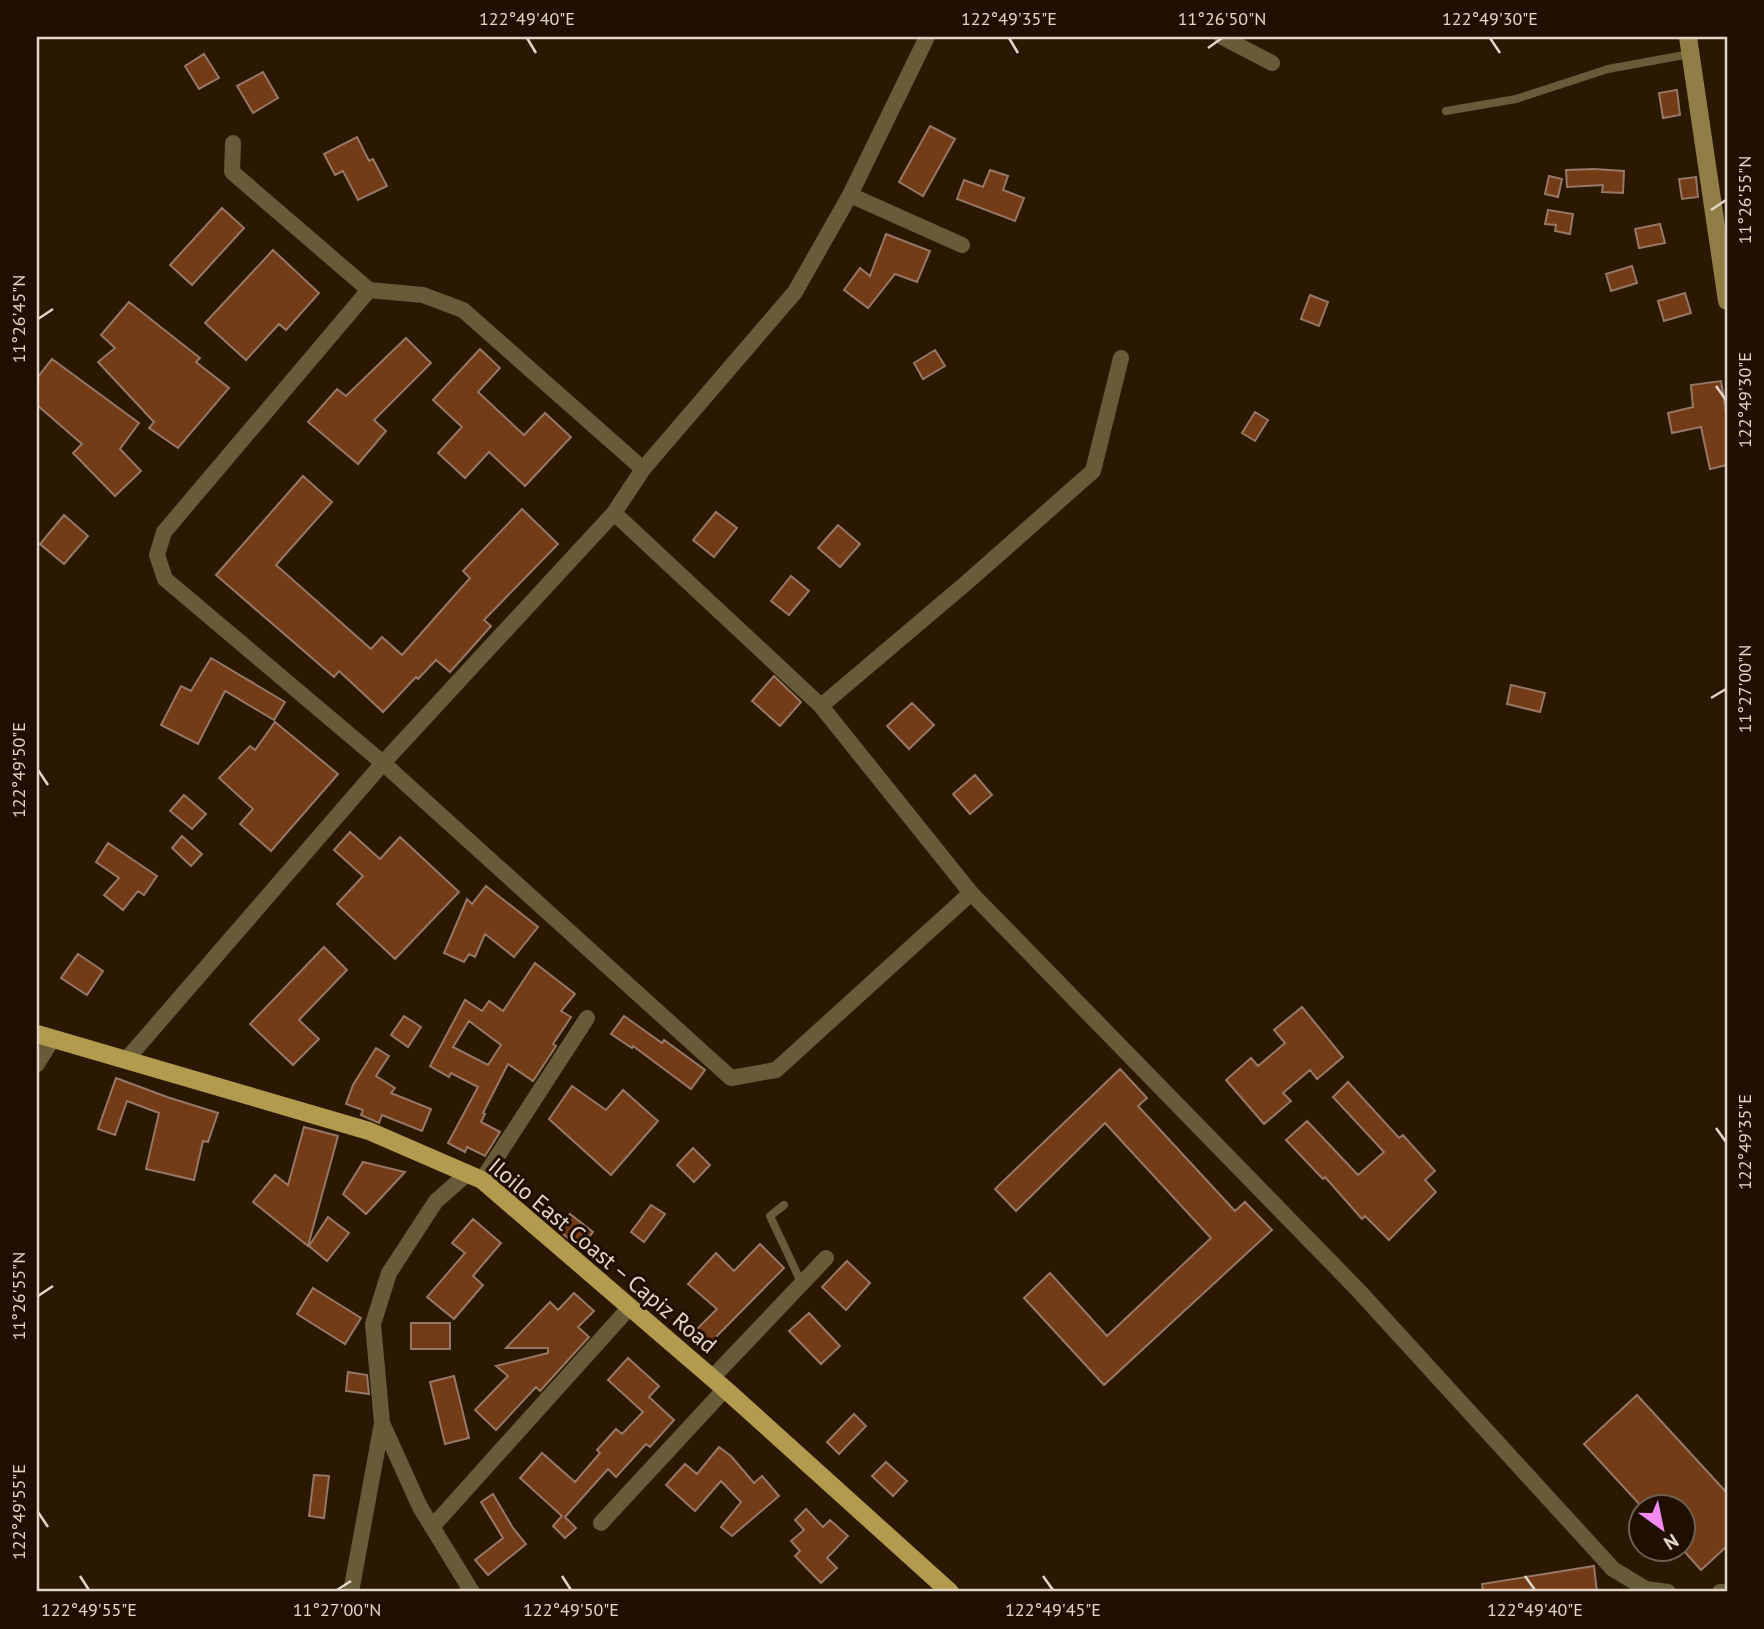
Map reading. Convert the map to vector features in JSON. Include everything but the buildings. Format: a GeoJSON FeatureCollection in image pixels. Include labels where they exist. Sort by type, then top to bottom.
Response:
{"type":"FeatureCollection","features":[{"type":"Feature","properties":{"kind":"main road"},"geometry":{"type":"LineString","coordinates":[[1689,45],[1727,301]]}},
{"type":"Feature","properties":{"kind":"main road","name":"Iloilo East Coast – Capiz Road"},"geometry":{"type":"LineString","coordinates":[[45,1036],[369,1131],[475,1177],[630,1307],[950,1592]]}},
{"type":"Feature","properties":{"kind":"street"},"geometry":{"type":"LineString","coordinates":[[126,1060],[383,763],[614,513],[643,468],[795,292],[850,195],[927,37]]}},
{"type":"Feature","properties":{"kind":"street"},"geometry":{"type":"LineString","coordinates":[[1222,37],[1272,63]]}},
{"type":"Feature","properties":{"kind":"street"},"geometry":{"type":"LineString","coordinates":[[233,143],[232,172],[369,290],[423,295],[463,310],[643,468]]}},
{"type":"Feature","properties":{"kind":"street"},"geometry":{"type":"LineString","coordinates":[[850,195],[962,245]]}},
{"type":"Feature","properties":{"kind":"street"},"geometry":{"type":"LineString","coordinates":[[369,290],[164,532],[157,555],[164,579],[383,763],[731,1078],[776,1070],[971,892]]}},
{"type":"Feature","properties":{"kind":"street"},"geometry":{"type":"LineString","coordinates":[[821,706],[1093,471],[1121,358]]}},
{"type":"Feature","properties":{"kind":"street"},"geometry":{"type":"LineString","coordinates":[[614,513],[821,706],[971,892],[1358,1290],[1613,1569],[1646,1589],[1668,1592]]}},
{"type":"Feature","properties":{"kind":"street"},"geometry":{"type":"LineString","coordinates":[[351,1592],[382,1423],[373,1324],[389,1273],[436,1201],[475,1177],[587,1018]]}},
{"type":"Feature","properties":{"kind":"street"},"geometry":{"type":"LineString","coordinates":[[37,1064],[45,1036]]}},
{"type":"Feature","properties":{"kind":"street"},"geometry":{"type":"LineString","coordinates":[[601,1523],[826,1258]]}},
{"type":"Feature","properties":{"kind":"street"},"geometry":{"type":"LineString","coordinates":[[432,1527],[630,1307]]}},
{"type":"Feature","properties":{"kind":"street"},"geometry":{"type":"LineString","coordinates":[[382,1423],[420,1507],[472,1592]]}},
{"type":"Feature","properties":{"kind":"street"},"geometry":{"type":"LineString","coordinates":[[1720,1592],[1727,1592]]}},
{"type":"Feature","properties":{"kind":"lane"},"geometry":{"type":"LineString","coordinates":[[1446,111],[1516,99],[1689,45]]}},
{"type":"Feature","properties":{"kind":"lane"},"geometry":{"type":"LineString","coordinates":[[784,1205],[771,1216],[802,1284]]}}]}
